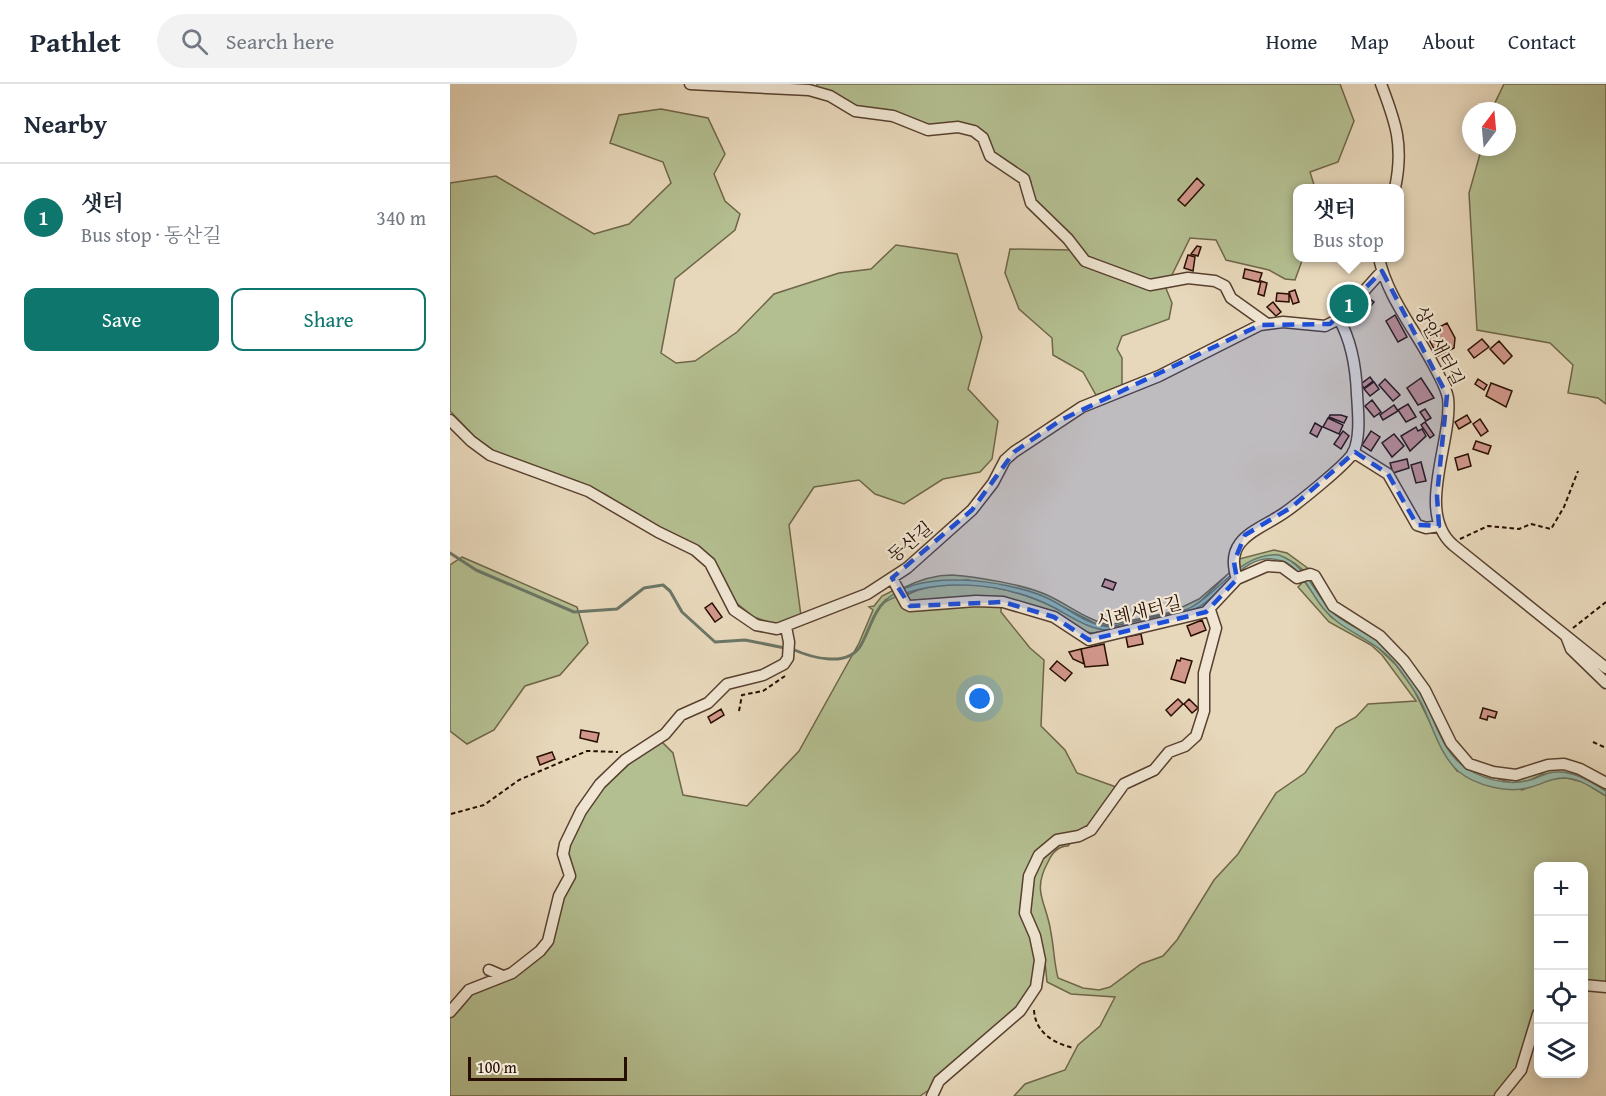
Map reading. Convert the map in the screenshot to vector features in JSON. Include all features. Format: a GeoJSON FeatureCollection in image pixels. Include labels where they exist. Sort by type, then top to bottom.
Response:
{"type":"FeatureCollection","features":[{"type":"Feature","properties":{"kind":"street"},"geometry":{"type":"LineString","coordinates":[[690,84],[809,90],[830,96],[855,111],[893,116],[928,130],[958,127],[974,131],[983,138],[990,156],[1024,179],[1029,197],[1036,208],[1068,239],[1085,261],[1150,285],[1188,278],[1221,283],[1232,298],[1266,323]]}},
{"type":"Feature","properties":{"kind":"street"},"geometry":{"type":"LineString","coordinates":[[1381,84],[1395,120],[1400,147],[1396,184]]}},
{"type":"Feature","properties":{"kind":"street","name":"상안새터길"},"geometry":{"type":"LineString","coordinates":[[1380,262],[1447,395],[1447,415],[1437,496],[1439,526]]}},
{"type":"Feature","properties":{"kind":"street"},"geometry":{"type":"LineString","coordinates":[[1236,575],[1236,555],[1245,535],[1292,507],[1353,452],[1357,432],[1356,371],[1347,337],[1339,319],[1383,271]]}},
{"type":"Feature","properties":{"kind":"street","name":"동산길"},"geometry":{"type":"LineString","coordinates":[[450,420],[471,441],[490,455],[588,490],[658,532],[695,550],[710,563],[729,603],[740,615],[765,628],[786,627],[867,594],[892,578],[960,522],[984,496],[1005,460],[1033,438],[1082,407],[1159,376],[1266,323],[1283,322],[1325,326],[1339,319]]}},
{"type":"Feature","properties":{"kind":"street"},"geometry":{"type":"LineString","coordinates":[[1353,452],[1388,474],[1418,525],[1426,528],[1439,526],[1453,545],[1606,668]]}},
{"type":"Feature","properties":{"kind":"street","name":"시례새터길"},"geometry":{"type":"LineString","coordinates":[[892,578],[908,605],[976,601],[1003,602],[1054,617],[1089,640],[1191,618],[1210,610],[1236,575],[1253,570],[1273,565],[1282,567],[1295,578],[1315,576],[1328,600],[1339,611],[1380,636],[1395,650],[1425,690],[1448,736],[1469,764],[1493,772],[1516,775],[1548,765],[1564,764],[1580,769],[1606,783]]}},
{"type":"Feature","properties":{"kind":"street"},"geometry":{"type":"LineString","coordinates":[[932,1096],[939,1081],[1020,1011],[1036,987],[1040,960],[1035,936],[1025,913],[1028,883],[1035,861],[1046,847],[1057,840],[1079,836],[1091,830],[1124,784],[1154,770],[1169,752],[1185,746],[1196,736],[1204,711],[1204,673],[1216,628],[1210,610]]}},
{"type":"Feature","properties":{"kind":"street"},"geometry":{"type":"LineString","coordinates":[[450,1012],[469,990],[503,976],[524,964],[548,941],[556,904],[570,874],[562,854],[565,844],[581,811],[600,784],[632,755],[661,738],[686,711],[708,703],[727,684],[763,675],[787,661],[789,642],[786,627]]}},
{"type":"Feature","properties":{"kind":"street"},"geometry":{"type":"LineString","coordinates":[[1566,635],[1570,649],[1606,683]]}},
{"type":"Feature","properties":{"kind":"street"},"geometry":{"type":"LineString","coordinates":[[489,970],[503,976]]}},
{"type":"Feature","properties":{"kind":"street"},"geometry":{"type":"LineString","coordinates":[[1588,985],[1606,987]]}},
{"type":"Feature","properties":{"kind":"street"},"geometry":{"type":"LineString","coordinates":[[1500,1096],[1521,1071],[1536,1024]]}},
{"type":"Feature","properties":{"kind":"path"},"geometry":{"type":"LineString","coordinates":[[1453,545],[1470,533],[1488,526],[1519,529],[1531,524],[1551,529],[1564,507],[1578,471]]}},
{"type":"Feature","properties":{"kind":"path"},"geometry":{"type":"LineString","coordinates":[[1566,635],[1606,602]]}},
{"type":"Feature","properties":{"kind":"path"},"geometry":{"type":"LineString","coordinates":[[739,711],[744,694],[763,691],[783,678],[787,661]]}},
{"type":"Feature","properties":{"kind":"path"},"geometry":{"type":"LineString","coordinates":[[1593,742],[1606,748]]}},
{"type":"Feature","properties":{"kind":"path"},"geometry":{"type":"LineString","coordinates":[[451,814],[484,805],[519,780],[587,750],[632,755]]}},
{"type":"Feature","properties":{"kind":"path"},"geometry":{"type":"LineString","coordinates":[[1035,1002],[1035,1018],[1043,1032],[1057,1043],[1074,1048]]}},
{"type":"Feature","properties":{"kind":"highlighted area"},"geometry":{"type":"Polygon","coordinates":[[[1382,271],[1447,395],[1437,496],[1439,526],[1417,525],[1388,474],[1355,452],[1292,507],[1245,535],[1234,562],[1237,579],[1206,612],[1089,640],[1054,617],[1003,602],[910,606],[892,578],[972,510],[1014,452],[1061,420],[1260,325],[1330,324],[1382,271]]]}},
{"type":"Feature","properties":{"kind":"shaded area"},"geometry":{"type":"Polygon","coordinates":[[[817,84],[1340,84],[1354,121],[1338,162],[1310,172],[1314,184],[1293,184],[1293,262],[1302,262],[1295,280],[1285,279],[1269,270],[1226,260],[1216,240],[1190,238],[1170,279],[1158,283],[1085,258],[1043,214],[1030,190],[1029,178],[996,159],[986,137],[866,111],[817,89],[817,84]]]}},
{"type":"Feature","properties":{"kind":"shaded area"},"geometry":{"type":"Polygon","coordinates":[[[1504,84],[1606,84],[1606,404],[1598,398],[1568,393],[1573,365],[1550,343],[1477,330],[1469,193],[1479,156],[1516,156],[1516,102],[1495,102],[1504,84]]]}},
{"type":"Feature","properties":{"kind":"shaded area"},"geometry":{"type":"Polygon","coordinates":[[[661,109],[708,118],[725,154],[714,174],[725,201],[740,214],[735,230],[675,279],[661,353],[676,363],[695,361],[737,332],[774,294],[839,273],[871,269],[896,245],[957,254],[982,337],[968,389],[998,421],[992,459],[980,472],[943,479],[904,504],[875,494],[859,480],[814,487],[789,525],[801,616],[774,624],[754,617],[735,602],[717,565],[606,495],[577,481],[515,461],[494,451],[475,437],[450,411],[450,183],[496,176],[594,234],[629,224],[671,183],[663,162],[610,143],[619,115],[661,109]]]}},
{"type":"Feature","properties":{"kind":"shaded area"},"geometry":{"type":"Polygon","coordinates":[[[1010,249],[1072,250],[1165,286],[1172,303],[1169,319],[1122,336],[1117,349],[1122,358],[1122,387],[1096,395],[1083,372],[1053,355],[1052,338],[1019,309],[1005,273],[1010,249]]]}},
{"type":"Feature","properties":{"kind":"shaded area"},"geometry":{"type":"Polygon","coordinates":[[[1274,550],[1287,553],[1309,569],[1303,570],[1288,559],[1272,556],[1240,568],[1239,559],[1274,550]]]}},
{"type":"Feature","properties":{"kind":"shaded area"},"geometry":{"type":"Polygon","coordinates":[[[1279,555],[1288,559],[1303,572],[1331,611],[1368,634],[1398,661],[1414,682],[1447,748],[1461,764],[1485,777],[1503,782],[1521,782],[1552,772],[1570,773],[1606,791],[1606,796],[1587,784],[1571,779],[1556,779],[1513,790],[1474,781],[1458,771],[1446,757],[1422,704],[1397,666],[1379,649],[1331,617],[1295,569],[1282,561],[1268,559],[1256,561],[1244,568],[1202,605],[1191,611],[1112,630],[1097,629],[1034,599],[991,587],[946,585],[924,588],[883,603],[898,592],[917,584],[961,580],[985,582],[1045,597],[1094,624],[1111,627],[1129,625],[1188,609],[1205,598],[1243,565],[1254,559],[1279,555]]]}},
{"type":"Feature","properties":{"kind":"shaded area"},"geometry":{"type":"Polygon","coordinates":[[[462,557],[577,607],[588,643],[560,675],[525,686],[494,730],[467,744],[450,731],[450,565],[462,557]]]}},
{"type":"Feature","properties":{"kind":"shaded area"},"geometry":{"type":"Polygon","coordinates":[[[1229,573],[1190,609],[1110,627],[1094,623],[1044,597],[1010,587],[967,580],[914,586],[904,590],[903,588],[926,579],[946,575],[1000,582],[1047,595],[1085,616],[1109,625],[1172,612],[1199,599],[1229,573]]]}},
{"type":"Feature","properties":{"kind":"shaded area"},"geometry":{"type":"Polygon","coordinates":[[[1308,578],[1372,633],[1416,681],[1458,758],[1524,778],[1543,770],[1564,767],[1606,787],[1606,791],[1582,778],[1543,774],[1528,781],[1512,783],[1469,770],[1453,756],[1426,703],[1379,642],[1339,618],[1324,603],[1308,578]]]}},
{"type":"Feature","properties":{"kind":"shaded area"},"geometry":{"type":"Polygon","coordinates":[[[1229,579],[1212,602],[1202,610],[1122,629],[1092,633],[1080,631],[1055,614],[1003,600],[969,599],[915,603],[909,602],[906,595],[921,589],[955,584],[990,587],[1024,595],[1048,604],[1086,624],[1110,629],[1151,622],[1192,610],[1207,601],[1229,579]]]}},
{"type":"Feature","properties":{"kind":"shaded area"},"geometry":{"type":"Polygon","coordinates":[[[1304,581],[1331,617],[1371,641],[1396,665],[1413,688],[1446,755],[1457,771],[1522,790],[1550,779],[1567,778],[1583,782],[1606,796],[1606,989],[1588,987],[1588,862],[1534,862],[1534,1028],[1503,1096],[1014,1096],[1025,1084],[1065,1070],[1078,1045],[1100,1026],[1115,997],[1071,994],[1047,982],[1045,962],[1028,917],[1028,903],[1037,862],[1053,844],[1072,841],[1068,846],[1061,847],[1053,853],[1043,873],[1040,890],[1049,922],[1058,978],[1083,988],[1099,990],[1110,987],[1141,964],[1163,956],[1177,940],[1214,880],[1238,854],[1276,793],[1305,773],[1336,728],[1356,717],[1368,704],[1416,701],[1382,655],[1371,645],[1329,622],[1298,587],[1304,581]]]}},
{"type":"Feature","properties":{"kind":"shaded area"},"geometry":{"type":"Polygon","coordinates":[[[894,590],[902,603],[1001,605],[1001,612],[1030,648],[1044,660],[1041,726],[1065,750],[1077,773],[1116,787],[1095,819],[1083,830],[1055,838],[1025,882],[1037,971],[1024,1003],[932,1088],[920,1096],[450,1096],[450,1007],[495,976],[542,952],[558,905],[570,881],[565,857],[576,826],[611,777],[661,741],[673,753],[683,795],[747,806],[799,751],[859,643],[873,610],[869,607],[874,606],[882,596],[894,590]]]}},
{"type":"Feature","properties":{"kind":"building"},"geometry":{"type":"Polygon","coordinates":[[[1197,178],[1204,185],[1185,206],[1178,200],[1197,178]]]}},
{"type":"Feature","properties":{"kind":"building"},"geometry":{"type":"Polygon","coordinates":[[[1197,246],[1201,247],[1198,256],[1191,254],[1197,246]]]}},
{"type":"Feature","properties":{"kind":"building"},"geometry":{"type":"Polygon","coordinates":[[[1188,255],[1195,257],[1193,271],[1184,268],[1188,255]]]}},
{"type":"Feature","properties":{"kind":"building"},"geometry":{"type":"Polygon","coordinates":[[[1245,269],[1262,273],[1259,282],[1243,278],[1245,269]]]}},
{"type":"Feature","properties":{"kind":"building"},"geometry":{"type":"Polygon","coordinates":[[[1261,281],[1267,283],[1264,296],[1258,294],[1261,281]]]}},
{"type":"Feature","properties":{"kind":"building"},"geometry":{"type":"Polygon","coordinates":[[[1295,290],[1299,302],[1293,304],[1289,292],[1295,290]]]}},
{"type":"Feature","properties":{"kind":"building"},"geometry":{"type":"Polygon","coordinates":[[[1277,293],[1289,294],[1289,302],[1276,301],[1277,293]]]}},
{"type":"Feature","properties":{"kind":"building"},"geometry":{"type":"Polygon","coordinates":[[[1367,297],[1374,302],[1361,318],[1354,313],[1367,297]]]}},
{"type":"Feature","properties":{"kind":"building"},"geometry":{"type":"Polygon","coordinates":[[[1273,302],[1281,312],[1276,316],[1267,307],[1273,302]]]}},
{"type":"Feature","properties":{"kind":"building"},"geometry":{"type":"Polygon","coordinates":[[[1395,315],[1407,337],[1398,342],[1386,321],[1395,315]]]}},
{"type":"Feature","properties":{"kind":"building"},"geometry":{"type":"Polygon","coordinates":[[[1447,323],[1455,338],[1454,348],[1438,356],[1426,334],[1447,323]]]}},
{"type":"Feature","properties":{"kind":"building"},"geometry":{"type":"Polygon","coordinates":[[[1482,339],[1489,347],[1474,358],[1468,350],[1482,339]]]}},
{"type":"Feature","properties":{"kind":"building"},"geometry":{"type":"Polygon","coordinates":[[[1499,341],[1512,356],[1504,364],[1490,349],[1499,341]]]}},
{"type":"Feature","properties":{"kind":"building"},"geometry":{"type":"Polygon","coordinates":[[[1370,377],[1373,381],[1364,388],[1361,384],[1370,377]]]}},
{"type":"Feature","properties":{"kind":"building"},"geometry":{"type":"Polygon","coordinates":[[[1421,378],[1434,398],[1418,405],[1407,388],[1421,378]]]}},
{"type":"Feature","properties":{"kind":"building"},"geometry":{"type":"Polygon","coordinates":[[[1385,379],[1400,395],[1393,401],[1379,385],[1385,379]]]}},
{"type":"Feature","properties":{"kind":"building"},"geometry":{"type":"Polygon","coordinates":[[[1478,379],[1487,385],[1484,390],[1475,384],[1478,379]]]}},
{"type":"Feature","properties":{"kind":"building"},"geometry":{"type":"Polygon","coordinates":[[[1374,382],[1379,389],[1370,396],[1364,389],[1374,382]]]}},
{"type":"Feature","properties":{"kind":"building"},"geometry":{"type":"Polygon","coordinates":[[[1491,383],[1512,391],[1506,407],[1486,396],[1491,383]]]}},
{"type":"Feature","properties":{"kind":"building"},"geometry":{"type":"Polygon","coordinates":[[[1372,400],[1381,412],[1374,417],[1365,406],[1372,400]]]}},
{"type":"Feature","properties":{"kind":"building"},"geometry":{"type":"Polygon","coordinates":[[[1408,404],[1416,417],[1406,422],[1398,410],[1408,404]]]}},
{"type":"Feature","properties":{"kind":"building"},"geometry":{"type":"Polygon","coordinates":[[[1394,405],[1398,411],[1383,420],[1380,415],[1394,405]]]}},
{"type":"Feature","properties":{"kind":"building"},"geometry":{"type":"Polygon","coordinates":[[[1425,409],[1431,418],[1426,421],[1420,412],[1425,409]]]}},
{"type":"Feature","properties":{"kind":"building"},"geometry":{"type":"Polygon","coordinates":[[[1330,415],[1347,417],[1344,423],[1329,417],[1330,415]]]}},
{"type":"Feature","properties":{"kind":"building"},"geometry":{"type":"Polygon","coordinates":[[[1467,415],[1471,422],[1459,429],[1455,422],[1467,415]]]}},
{"type":"Feature","properties":{"kind":"building"},"geometry":{"type":"Polygon","coordinates":[[[1328,418],[1343,425],[1339,434],[1323,427],[1328,418]]]}},
{"type":"Feature","properties":{"kind":"building"},"geometry":{"type":"Polygon","coordinates":[[[1480,419],[1488,431],[1481,436],[1473,424],[1480,419]]]}},
{"type":"Feature","properties":{"kind":"building"},"geometry":{"type":"Polygon","coordinates":[[[1425,422],[1434,435],[1430,438],[1421,425],[1425,422]]]}},
{"type":"Feature","properties":{"kind":"building"},"geometry":{"type":"Polygon","coordinates":[[[1315,423],[1322,427],[1317,437],[1310,433],[1315,423]]]}},
{"type":"Feature","properties":{"kind":"building"},"geometry":{"type":"Polygon","coordinates":[[[1416,427],[1418,431],[1422,429],[1426,436],[1410,451],[1401,436],[1416,427]]]}},
{"type":"Feature","properties":{"kind":"building"},"geometry":{"type":"Polygon","coordinates":[[[1343,431],[1349,436],[1341,449],[1334,444],[1343,431]]]}},
{"type":"Feature","properties":{"kind":"building"},"geometry":{"type":"Polygon","coordinates":[[[1371,431],[1380,437],[1371,451],[1362,445],[1371,431]]]}},
{"type":"Feature","properties":{"kind":"building"},"geometry":{"type":"Polygon","coordinates":[[[1394,434],[1404,446],[1392,457],[1382,443],[1394,434]]]}},
{"type":"Feature","properties":{"kind":"building"},"geometry":{"type":"Polygon","coordinates":[[[1476,441],[1491,446],[1488,454],[1473,449],[1476,441]]]}},
{"type":"Feature","properties":{"kind":"building"},"geometry":{"type":"Polygon","coordinates":[[[1468,454],[1471,466],[1458,470],[1455,458],[1468,454]]]}},
{"type":"Feature","properties":{"kind":"building"},"geometry":{"type":"Polygon","coordinates":[[[1407,459],[1409,468],[1393,473],[1390,463],[1407,459]]]}},
{"type":"Feature","properties":{"kind":"building"},"geometry":{"type":"Polygon","coordinates":[[[1421,462],[1426,481],[1416,483],[1411,465],[1421,462]]]}},
{"type":"Feature","properties":{"kind":"building"},"geometry":{"type":"Polygon","coordinates":[[[1105,579],[1116,583],[1113,590],[1102,586],[1105,579]]]}},
{"type":"Feature","properties":{"kind":"building"},"geometry":{"type":"Polygon","coordinates":[[[712,603],[722,617],[715,622],[705,608],[712,603]]]}},
{"type":"Feature","properties":{"kind":"building"},"geometry":{"type":"Polygon","coordinates":[[[1202,620],[1206,630],[1191,636],[1187,626],[1202,620]]]}},
{"type":"Feature","properties":{"kind":"building"},"geometry":{"type":"Polygon","coordinates":[[[1141,634],[1143,644],[1128,647],[1126,637],[1141,634]]]}},
{"type":"Feature","properties":{"kind":"building"},"geometry":{"type":"Polygon","coordinates":[[[1104,644],[1108,665],[1085,667],[1081,649],[1104,644]]]}},
{"type":"Feature","properties":{"kind":"building"},"geometry":{"type":"Polygon","coordinates":[[[1081,649],[1084,664],[1073,659],[1069,652],[1081,649]]]}},
{"type":"Feature","properties":{"kind":"building"},"geometry":{"type":"Polygon","coordinates":[[[1181,658],[1192,661],[1185,683],[1171,679],[1177,660],[1180,661],[1181,658]]]}},
{"type":"Feature","properties":{"kind":"building"},"geometry":{"type":"Polygon","coordinates":[[[1057,661],[1072,673],[1065,681],[1050,669],[1057,661]]]}},
{"type":"Feature","properties":{"kind":"building"},"geometry":{"type":"Polygon","coordinates":[[[1178,699],[1183,704],[1171,716],[1166,710],[1178,699]]]}},
{"type":"Feature","properties":{"kind":"building"},"geometry":{"type":"Polygon","coordinates":[[[1189,699],[1198,708],[1192,713],[1184,704],[1189,699]]]}},
{"type":"Feature","properties":{"kind":"building"},"geometry":{"type":"Polygon","coordinates":[[[1483,708],[1497,712],[1495,718],[1488,716],[1487,720],[1480,718],[1483,708]]]}},
{"type":"Feature","properties":{"kind":"building"},"geometry":{"type":"Polygon","coordinates":[[[721,709],[724,715],[711,723],[708,717],[721,709]]]}},
{"type":"Feature","properties":{"kind":"building"},"geometry":{"type":"Polygon","coordinates":[[[581,730],[599,733],[597,742],[580,738],[581,730]]]}},
{"type":"Feature","properties":{"kind":"building"},"geometry":{"type":"Polygon","coordinates":[[[552,752],[555,759],[540,765],[537,757],[552,752]]]}},
{"type":"Feature","properties":{"kind":"waterway"},"geometry":{"type":"LineString","coordinates":[[450,553],[476,570],[574,612],[617,609],[644,588],[663,585],[670,591],[682,612],[715,642],[745,640],[785,648]]}},
{"type":"Feature","properties":{"kind":"waterway"},"geometry":{"type":"LineString","coordinates":[[792,649],[819,658],[848,657],[861,645],[875,615],[886,600]]}},
{"type":"Feature","properties":{"kind":"place","name":"샛터"},"geometry":{"type":"Point","coordinates":[1349,304]}}]}
